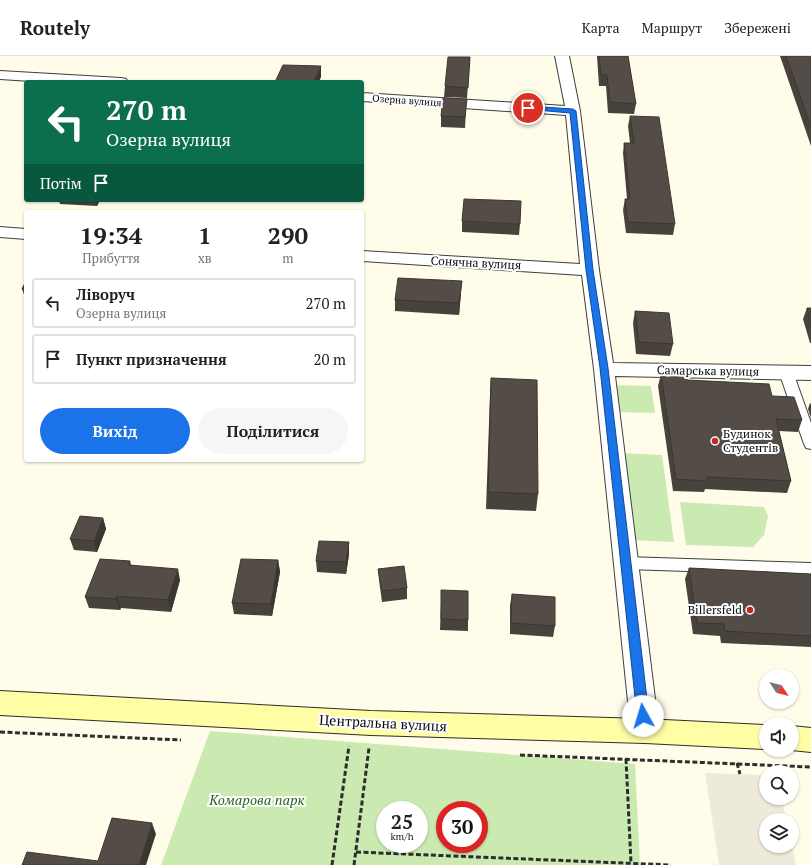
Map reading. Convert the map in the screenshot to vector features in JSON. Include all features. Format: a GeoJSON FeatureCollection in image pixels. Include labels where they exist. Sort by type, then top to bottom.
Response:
{"type":"FeatureCollection","features":[{"type":"Feature","properties":{"kind":"main road","name":"Центральна вулиця"},"geometry":{"type":"LineString","coordinates":[[0,703],[362,723],[645,731],[759,737]]}},
{"type":"Feature","properties":{"kind":"main road"},"geometry":{"type":"LineString","coordinates":[[799,739],[811,740]]}},
{"type":"Feature","properties":{"kind":"street"},"geometry":{"type":"LineString","coordinates":[[562,56],[573,111],[590,270],[604,368],[645,731]]}},
{"type":"Feature","properties":{"kind":"street"},"geometry":{"type":"LineString","coordinates":[[0,75],[86,80]]}},
{"type":"Feature","properties":{"kind":"street","name":"Озерна вулиця"},"geometry":{"type":"LineString","coordinates":[[364,97],[573,111]]}},
{"type":"Feature","properties":{"kind":"street"},"geometry":{"type":"LineString","coordinates":[[0,232],[24,234]]}},
{"type":"Feature","properties":{"kind":"street","name":"Сонячна вулиця"},"geometry":{"type":"LineString","coordinates":[[364,256],[590,270]]}},
{"type":"Feature","properties":{"kind":"street","name":"Самарська вулиця"},"geometry":{"type":"LineString","coordinates":[[604,368],[811,373]]}},
{"type":"Feature","properties":{"kind":"lane"},"geometry":{"type":"LineString","coordinates":[[786,372],[811,444]]}},
{"type":"Feature","properties":{"kind":"lane"},"geometry":{"type":"LineString","coordinates":[[626,563],[811,569]]}},
{"type":"Feature","properties":{"kind":"path"},"geometry":{"type":"LineString","coordinates":[[354,865],[356,852],[362,723]]}},
{"type":"Feature","properties":{"kind":"path"},"geometry":{"type":"LineString","coordinates":[[332,865],[362,723]]}},
{"type":"Feature","properties":{"kind":"path"},"geometry":{"type":"LineString","coordinates":[[618,731],[626,759],[631,864]]}},
{"type":"Feature","properties":{"kind":"path"},"geometry":{"type":"LineString","coordinates":[[356,852],[671,865]]}},
{"type":"Feature","properties":{"kind":"green space"},"geometry":{"type":"Polygon","coordinates":[[[611,385],[651,386],[655,413],[615,412],[611,385]]]}},
{"type":"Feature","properties":{"kind":"green space"},"geometry":{"type":"Polygon","coordinates":[[[620,453],[662,455],[674,542],[629,540],[620,453]]]}},
{"type":"Feature","properties":{"kind":"green space"},"geometry":{"type":"Polygon","coordinates":[[[680,502],[764,507],[768,516],[764,535],[753,547],[686,545],[680,502]]]}},
{"type":"Feature","properties":{"kind":"green space","name":"Комарова парк"},"geometry":{"type":"Polygon","coordinates":[[[210,731],[635,764],[640,865],[161,865],[210,731]]]}},
{"type":"Feature","properties":{"kind":"shaded area"},"geometry":{"type":"Polygon","coordinates":[[[705,773],[759,775],[759,805],[783,805],[785,813],[759,813],[759,853],[794,853],[796,865],[719,865],[705,773]]]}},
{"type":"Feature","properties":{"kind":"building"},"geometry":{"type":"Polygon","coordinates":[[[599,56],[628,56],[636,104],[610,102],[607,75],[601,75],[599,56]]]}},
{"type":"Feature","properties":{"kind":"building"},"geometry":{"type":"Polygon","coordinates":[[[786,56],[811,56],[811,127],[786,56]]]}},
{"type":"Feature","properties":{"kind":"building"},"geometry":{"type":"Polygon","coordinates":[[[448,57],[470,57],[468,88],[445,86],[448,57]]]}},
{"type":"Feature","properties":{"kind":"building"},"geometry":{"type":"Polygon","coordinates":[[[283,65],[321,66],[314,80],[276,80],[283,65]]]}},
{"type":"Feature","properties":{"kind":"building"},"geometry":{"type":"Polygon","coordinates":[[[443,98],[467,99],[465,117],[441,116],[443,98]]]}},
{"type":"Feature","properties":{"kind":"building"},"geometry":{"type":"Polygon","coordinates":[[[630,116],[659,117],[675,224],[628,222],[625,199],[630,199],[624,143],[634,143],[630,116]]]}},
{"type":"Feature","properties":{"kind":"building"},"geometry":{"type":"Polygon","coordinates":[[[464,199],[521,201],[520,224],[462,221],[464,199]]]}},
{"type":"Feature","properties":{"kind":"building"},"geometry":{"type":"Polygon","coordinates":[[[398,278],[462,281],[459,303],[395,300],[398,278]]]}},
{"type":"Feature","properties":{"kind":"building"},"geometry":{"type":"Polygon","coordinates":[[[807,308],[811,308],[811,323],[807,308]]]}},
{"type":"Feature","properties":{"kind":"building"},"geometry":{"type":"Polygon","coordinates":[[[635,311],[669,313],[673,344],[639,342],[635,311]]]}},
{"type":"Feature","properties":{"kind":"building","name":"Будинок Студентів"},"geometry":{"type":"Polygon","coordinates":[[[661,374],[686,375],[687,380],[769,384],[772,396],[794,397],[802,420],[776,419],[791,481],[707,477],[707,481],[676,479],[661,374]]]}},
{"type":"Feature","properties":{"kind":"building"},"geometry":{"type":"Polygon","coordinates":[[[491,378],[537,380],[538,494],[488,492],[491,378]]]}},
{"type":"Feature","properties":{"kind":"building"},"geometry":{"type":"Polygon","coordinates":[[[80,516],[103,518],[94,541],[70,539],[80,516]]]}},
{"type":"Feature","properties":{"kind":"building"},"geometry":{"type":"Polygon","coordinates":[[[319,541],[349,542],[346,562],[316,561],[319,541]]]}},
{"type":"Feature","properties":{"kind":"building"},"geometry":{"type":"Polygon","coordinates":[[[100,559],[130,561],[129,565],[178,569],[168,600],[117,596],[116,599],[85,597],[100,559]]]}},
{"type":"Feature","properties":{"kind":"building"},"geometry":{"type":"Polygon","coordinates":[[[241,559],[278,560],[271,604],[232,603],[241,559]]]}},
{"type":"Feature","properties":{"kind":"building"},"geometry":{"type":"Polygon","coordinates":[[[404,566],[407,588],[382,591],[378,569],[404,566]]]}},
{"type":"Feature","properties":{"kind":"building","name":"Billersfeld"},"geometry":{"type":"Polygon","coordinates":[[[689,568],[811,574],[811,636],[725,631],[724,624],[697,623],[689,568]]]}},
{"type":"Feature","properties":{"kind":"building"},"geometry":{"type":"Polygon","coordinates":[[[441,590],[468,591],[468,620],[441,619],[441,590]]]}},
{"type":"Feature","properties":{"kind":"building"},"geometry":{"type":"Polygon","coordinates":[[[512,594],[555,597],[555,626],[511,623],[512,594]]]}},
{"type":"Feature","properties":{"kind":"building"},"geometry":{"type":"Polygon","coordinates":[[[112,818],[152,823],[139,865],[22,865],[27,852],[98,861],[112,818]]]}},
{"type":"Feature","properties":{"kind":"place","name":"Будинок Студентів"},"geometry":{"type":"Point","coordinates":[715,441]}},
{"type":"Feature","properties":{"kind":"place","name":"Billersfeld"},"geometry":{"type":"Point","coordinates":[750,610]}},
{"type":"Feature","properties":{"kind":"route"},"geometry":{"type":"LineString","coordinates":[[528,108],[573,111],[590,270],[604,368],[643,716]]}}]}
